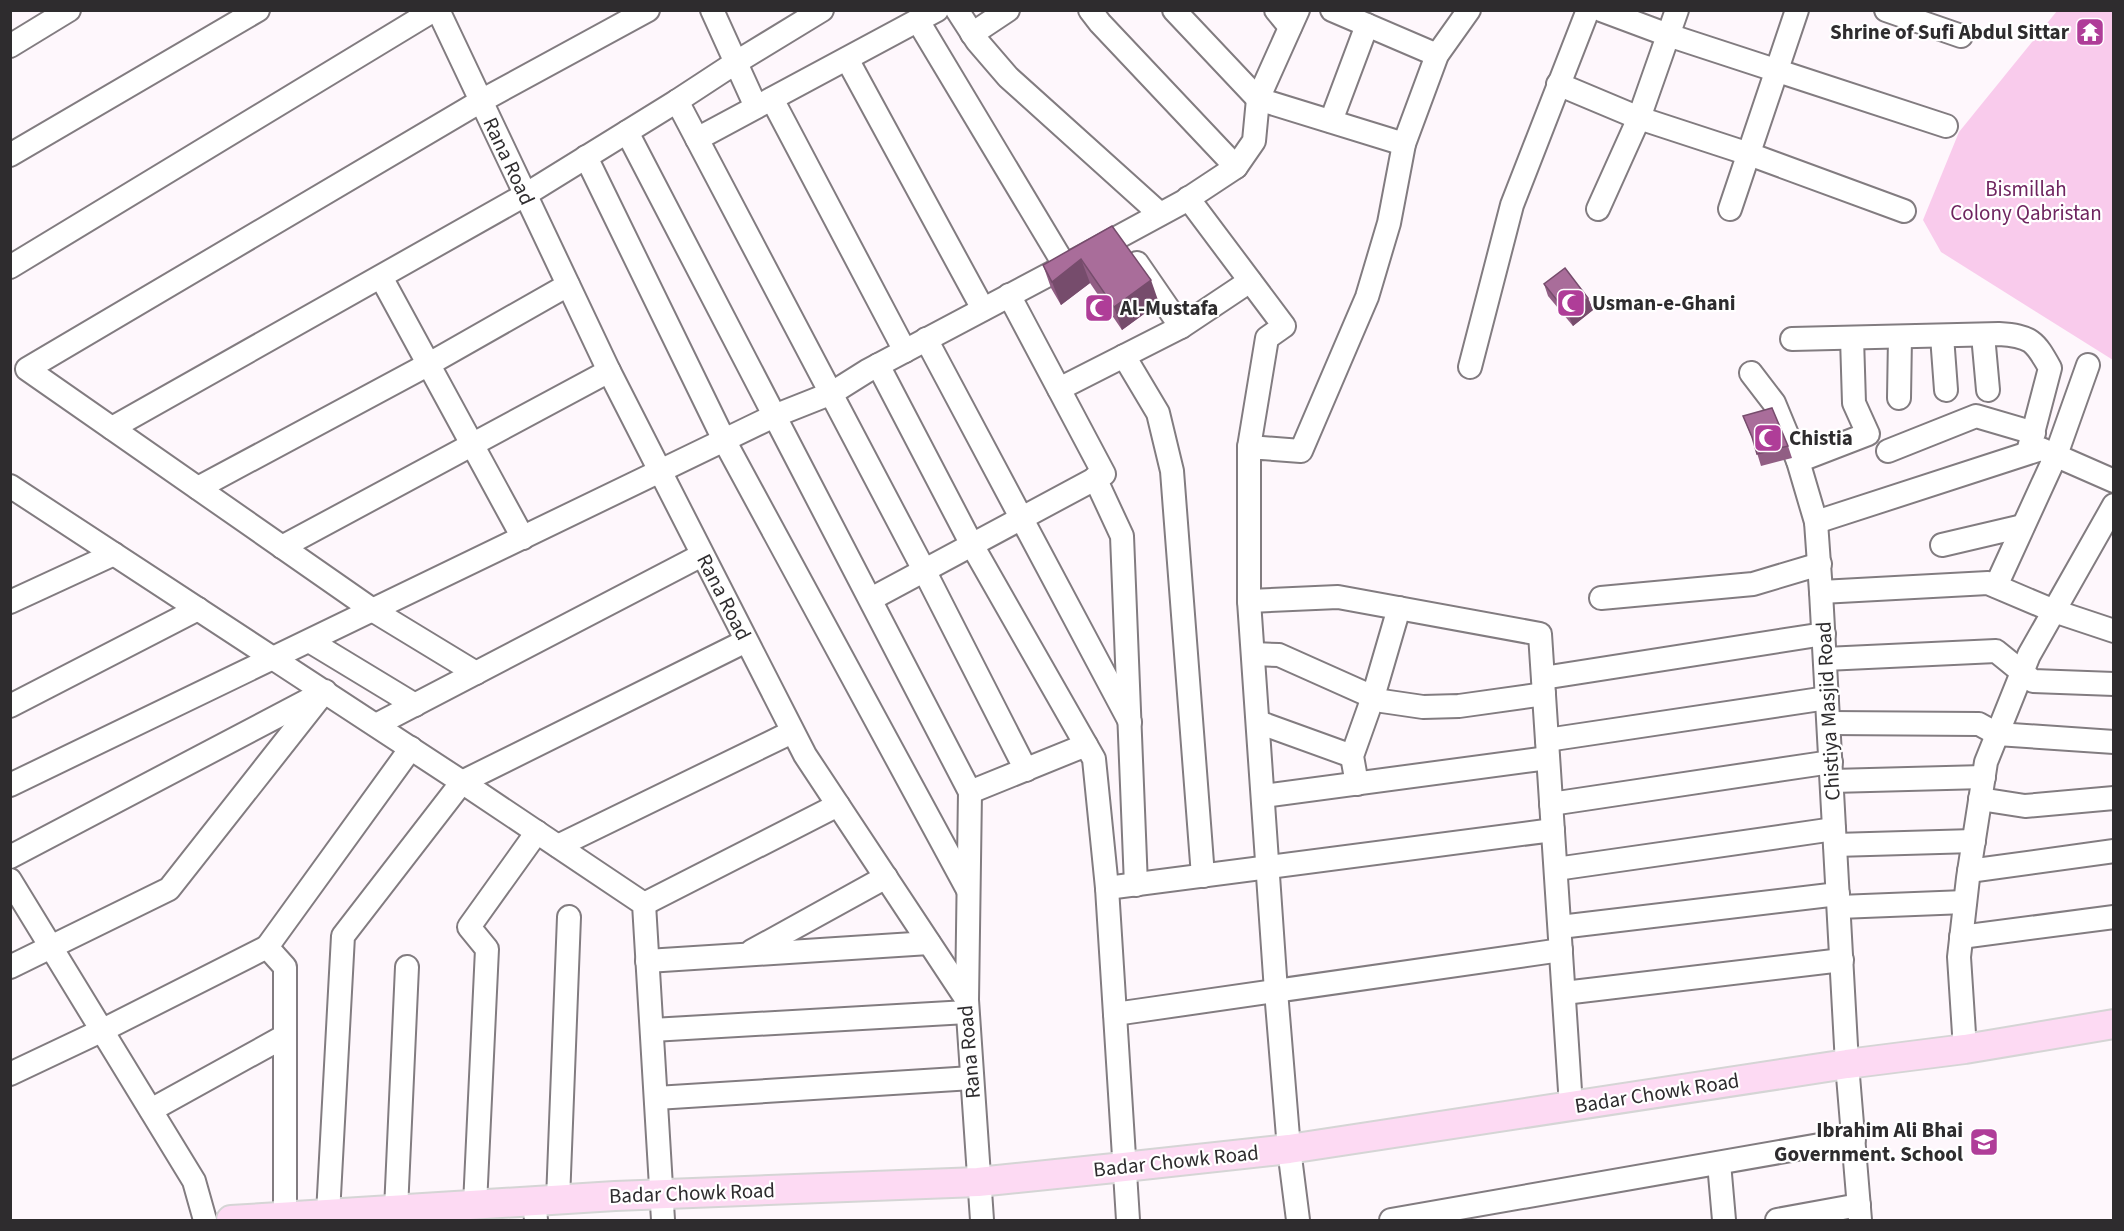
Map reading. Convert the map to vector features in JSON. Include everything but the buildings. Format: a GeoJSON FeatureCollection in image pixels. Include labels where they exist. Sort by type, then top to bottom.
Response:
{"type":"FeatureCollection","features":[{"type":"Feature","properties":{"kind":"main road","name":"Badar Chowk Road"},"geometry":{"type":"LineString","coordinates":[[231,1221],[475,1205],[663,1207],[978,1182],[1124,1167],[1289,1149],[1847,1064],[1965,1050],[2114,1024]]}},
{"type":"Feature","properties":{"kind":"street"},"geometry":{"type":"LineString","coordinates":[[10,46],[69,10]]}},
{"type":"Feature","properties":{"kind":"street"},"geometry":{"type":"LineString","coordinates":[[10,155],[258,10]]}},
{"type":"Feature","properties":{"kind":"street"},"geometry":{"type":"LineString","coordinates":[[10,267],[436,10]]}},
{"type":"Feature","properties":{"kind":"street","name":"Rana Road"},"geometry":{"type":"LineString","coordinates":[[436,10],[609,371],[792,732],[967,1006],[982,1221]]}},
{"type":"Feature","properties":{"kind":"street"},"geometry":{"type":"LineString","coordinates":[[476,673],[374,610],[27,369],[481,101],[648,10]]}},
{"type":"Feature","properties":{"kind":"street"},"geometry":{"type":"LineString","coordinates":[[712,10],[735,63],[764,103],[905,351]]}},
{"type":"Feature","properties":{"kind":"street"},"geometry":{"type":"LineString","coordinates":[[112,429],[525,195],[822,10]]}},
{"type":"Feature","properties":{"kind":"street"},"geometry":{"type":"LineString","coordinates":[[957,10],[972,34],[1008,77],[1160,214]]}},
{"type":"Feature","properties":{"kind":"street"},"geometry":{"type":"LineString","coordinates":[[972,34],[1008,10]]}},
{"type":"Feature","properties":{"kind":"street"},"geometry":{"type":"LineString","coordinates":[[1090,10],[1236,167]]}},
{"type":"Feature","properties":{"kind":"street"},"geometry":{"type":"LineString","coordinates":[[1174,10],[1258,99],[1404,144]]}},
{"type":"Feature","properties":{"kind":"street"},"geometry":{"type":"LineString","coordinates":[[1332,10],[1437,55]]}},
{"type":"Feature","properties":{"kind":"street"},"geometry":{"type":"LineString","coordinates":[[1249,447],[1301,451],[1367,297],[1389,223],[1404,144],[1437,55],[1469,10]]}},
{"type":"Feature","properties":{"kind":"street"},"geometry":{"type":"LineString","coordinates":[[1470,367],[1512,205],[1588,10]]}},
{"type":"Feature","properties":{"kind":"street"},"geometry":{"type":"LineString","coordinates":[[1601,10],[1668,35],[1946,126]]}},
{"type":"Feature","properties":{"kind":"street"},"geometry":{"type":"LineString","coordinates":[[1598,209],[1639,118],[1677,10]]}},
{"type":"Feature","properties":{"kind":"street"},"geometry":{"type":"LineString","coordinates":[[1730,209],[1797,10]]}},
{"type":"Feature","properties":{"kind":"street"},"geometry":{"type":"LineString","coordinates":[[1886,10],[1961,36]]}},
{"type":"Feature","properties":{"kind":"street"},"geometry":{"type":"LineString","coordinates":[[698,139],[927,16],[1065,266]]}},
{"type":"Feature","properties":{"kind":"street"},"geometry":{"type":"LineString","coordinates":[[10,785],[311,642],[774,416],[832,393],[878,365],[1188,198],[1236,167],[1254,141],[1258,99],[1288,16]]}},
{"type":"Feature","properties":{"kind":"street"},"geometry":{"type":"LineString","coordinates":[[1331,122],[1367,26]]}},
{"type":"Feature","properties":{"kind":"street"},"geometry":{"type":"LineString","coordinates":[[847,59],[983,309]]}},
{"type":"Feature","properties":{"kind":"street"},"geometry":{"type":"LineString","coordinates":[[1558,84],[1639,118],[1749,154],[1904,211]]}},
{"type":"Feature","properties":{"kind":"street"},"geometry":{"type":"LineString","coordinates":[[678,101],[832,393],[1026,770]]}},
{"type":"Feature","properties":{"kind":"street"},"geometry":{"type":"LineString","coordinates":[[627,132],[970,792],[967,1006],[652,1030]]}},
{"type":"Feature","properties":{"kind":"street"},"geometry":{"type":"LineString","coordinates":[[586,157],[724,440],[969,891]]}},
{"type":"Feature","properties":{"kind":"street"},"geometry":{"type":"LineString","coordinates":[[1188,198],[1284,326],[1267,338],[1249,447],[1249,601],[1276,992],[1289,1149],[1298,1221]]}},
{"type":"Feature","properties":{"kind":"street"},"geometry":{"type":"LineString","coordinates":[[1119,237],[1180,327]]}},
{"type":"Feature","properties":{"kind":"street"},"geometry":{"type":"LineString","coordinates":[[381,277],[522,538]]}},
{"type":"Feature","properties":{"kind":"street"},"geometry":{"type":"LineString","coordinates":[[1059,389],[1180,327],[1250,281]]}},
{"type":"Feature","properties":{"kind":"street"},"geometry":{"type":"LineString","coordinates":[[198,488],[429,364],[568,285]]}},
{"type":"Feature","properties":{"kind":"street"},"geometry":{"type":"LineString","coordinates":[[871,599],[1104,474],[1010,295]]}},
{"type":"Feature","properties":{"kind":"street"},"geometry":{"type":"LineString","coordinates":[[1983,334],[1988,390]]}},
{"type":"Feature","properties":{"kind":"street"},"geometry":{"type":"LineString","coordinates":[[1792,339],[1983,334],[2023,336],[2040,352],[2050,368],[2031,442]]}},
{"type":"Feature","properties":{"kind":"street"},"geometry":{"type":"LineString","coordinates":[[1942,336],[1946,390]]}},
{"type":"Feature","properties":{"kind":"street"},"geometry":{"type":"LineString","coordinates":[[1899,398],[1900,337]]}},
{"type":"Feature","properties":{"kind":"street"},"geometry":{"type":"LineString","coordinates":[[1798,461],[1868,434],[1854,403],[1852,338]]}},
{"type":"Feature","properties":{"kind":"street"},"geometry":{"type":"LineString","coordinates":[[926,339],[1130,722]]}},
{"type":"Feature","properties":{"kind":"street"},"geometry":{"type":"LineString","coordinates":[[1124,356],[1158,413],[1172,471],[1203,876]]}},
{"type":"Feature","properties":{"kind":"street"},"geometry":{"type":"LineString","coordinates":[[878,365],[972,545],[1094,759],[1107,888],[1128,1221]]}},
{"type":"Feature","properties":{"kind":"street"},"geometry":{"type":"LineString","coordinates":[[1996,586],[2056,455],[2088,365]]}},
{"type":"Feature","properties":{"kind":"street"},"geometry":{"type":"LineString","coordinates":[[282,547],[609,371]]}},
{"type":"Feature","properties":{"kind":"street","name":"Chistiya Masjid Road"},"geometry":{"type":"LineString","coordinates":[[1751,373],[1774,403],[1798,461],[1816,522],[1847,1064],[1860,1213]]}},
{"type":"Feature","properties":{"kind":"street"},"geometry":{"type":"LineString","coordinates":[[1888,451],[1976,416],[2041,449],[2114,481]]}},
{"type":"Feature","properties":{"kind":"street"},"geometry":{"type":"LineString","coordinates":[[1816,522],[2031,442]]}},
{"type":"Feature","properties":{"kind":"street"},"geometry":{"type":"LineString","coordinates":[[1095,478],[1122,536],[1136,885]]}},
{"type":"Feature","properties":{"kind":"street"},"geometry":{"type":"LineString","coordinates":[[10,486],[325,691],[644,904]]}},
{"type":"Feature","properties":{"kind":"street"},"geometry":{"type":"LineString","coordinates":[[1965,1050],[1959,957],[1986,762],[2029,655],[2112,510]]}},
{"type":"Feature","properties":{"kind":"street"},"geometry":{"type":"LineString","coordinates":[[1942,545],[2023,526]]}},
{"type":"Feature","properties":{"kind":"street"},"geometry":{"type":"LineString","coordinates":[[10,602],[114,554]]}},
{"type":"Feature","properties":{"kind":"street"},"geometry":{"type":"LineString","coordinates":[[376,726],[702,555]]}},
{"type":"Feature","properties":{"kind":"street"},"geometry":{"type":"LineString","coordinates":[[1601,598],[1753,584],[1820,564]]}},
{"type":"Feature","properties":{"kind":"street"},"geometry":{"type":"LineString","coordinates":[[1821,592],[1988,583],[2114,631]]}},
{"type":"Feature","properties":{"kind":"street"},"geometry":{"type":"LineString","coordinates":[[1249,601],[1338,597],[1540,634],[1571,1106]]}},
{"type":"Feature","properties":{"kind":"street"},"geometry":{"type":"LineString","coordinates":[[1357,784],[1352,756],[1373,697],[1399,608]]}},
{"type":"Feature","properties":{"kind":"street"},"geometry":{"type":"LineString","coordinates":[[10,706],[198,609]]}},
{"type":"Feature","properties":{"kind":"street"},"geometry":{"type":"LineString","coordinates":[[1253,654],[1280,655],[1382,701],[1423,706],[1459,706],[1544,686],[1824,634]]}},
{"type":"Feature","properties":{"kind":"street"},"geometry":{"type":"LineString","coordinates":[[328,1214],[343,936],[462,782],[746,641]]}},
{"type":"Feature","properties":{"kind":"street"},"geometry":{"type":"LineString","coordinates":[[311,642],[416,705]]}},
{"type":"Feature","properties":{"kind":"street"},"geometry":{"type":"LineString","coordinates":[[1825,659],[1996,651],[2033,681],[2114,684]]}},
{"type":"Feature","properties":{"kind":"street"},"geometry":{"type":"LineString","coordinates":[[10,857],[325,691]]}},
{"type":"Feature","properties":{"kind":"street"},"geometry":{"type":"LineString","coordinates":[[10,967],[169,889],[325,691]]}},
{"type":"Feature","properties":{"kind":"street"},"geometry":{"type":"LineString","coordinates":[[1263,796],[1357,784],[1827,698]]}},
{"type":"Feature","properties":{"kind":"street"},"geometry":{"type":"LineString","coordinates":[[1258,722],[1352,756]]}},
{"type":"Feature","properties":{"kind":"street"},"geometry":{"type":"LineString","coordinates":[[1828,723],[1979,724],[1997,734],[2114,742]]}},
{"type":"Feature","properties":{"kind":"street"},"geometry":{"type":"LineString","coordinates":[[558,846],[792,732]]}},
{"type":"Feature","properties":{"kind":"street"},"geometry":{"type":"LineString","coordinates":[[970,792],[1086,745]]}},
{"type":"Feature","properties":{"kind":"street"},"geometry":{"type":"LineString","coordinates":[[10,1074],[103,1030],[267,946],[411,748]]}},
{"type":"Feature","properties":{"kind":"street"},"geometry":{"type":"LineString","coordinates":[[1551,804],[1831,771],[1982,788],[2025,806],[2114,798]]}},
{"type":"Feature","properties":{"kind":"street"},"geometry":{"type":"LineString","coordinates":[[644,904],[838,806]]}},
{"type":"Feature","properties":{"kind":"street"},"geometry":{"type":"LineString","coordinates":[[1107,888],[1553,830]]}},
{"type":"Feature","properties":{"kind":"street"},"geometry":{"type":"LineString","coordinates":[[475,1205],[487,949],[469,927],[537,832]]}},
{"type":"Feature","properties":{"kind":"street"},"geometry":{"type":"LineString","coordinates":[[1556,869],[1835,837],[1974,841]]}},
{"type":"Feature","properties":{"kind":"street"},"geometry":{"type":"LineString","coordinates":[[1969,872],[2114,851]]}},
{"type":"Feature","properties":{"kind":"street"},"geometry":{"type":"LineString","coordinates":[[745,955],[886,877]]}},
{"type":"Feature","properties":{"kind":"street"},"geometry":{"type":"LineString","coordinates":[[10,880],[194,1181],[205,1221]]}},
{"type":"Feature","properties":{"kind":"street"},"geometry":{"type":"LineString","coordinates":[[1560,927],[1839,901],[1965,902]]}},
{"type":"Feature","properties":{"kind":"street"},"geometry":{"type":"LineString","coordinates":[[644,904],[663,1207]]}},
{"type":"Feature","properties":{"kind":"street"},"geometry":{"type":"LineString","coordinates":[[543,1207],[569,917]]}},
{"type":"Feature","properties":{"kind":"street"},"geometry":{"type":"LineString","coordinates":[[1961,937],[2114,917]]}},
{"type":"Feature","properties":{"kind":"street"},"geometry":{"type":"LineString","coordinates":[[647,961],[929,944]]}},
{"type":"Feature","properties":{"kind":"street"},"geometry":{"type":"LineString","coordinates":[[267,946],[285,967],[285,1217]]}},
{"type":"Feature","properties":{"kind":"street"},"geometry":{"type":"LineString","coordinates":[[1115,1014],[1561,950]]}},
{"type":"Feature","properties":{"kind":"street"},"geometry":{"type":"LineString","coordinates":[[1564,993],[1842,960]]}},
{"type":"Feature","properties":{"kind":"street"},"geometry":{"type":"LineString","coordinates":[[396,1210],[407,967]]}},
{"type":"Feature","properties":{"kind":"street"},"geometry":{"type":"LineString","coordinates":[[151,1110],[285,1036]]}},
{"type":"Feature","properties":{"kind":"street"},"geometry":{"type":"LineString","coordinates":[[656,1098],[972,1078]]}},
{"type":"Feature","properties":{"kind":"street"},"geometry":{"type":"LineString","coordinates":[[1391,1221],[1459,1215],[1719,1163],[1854,1139]]}},
{"type":"Feature","properties":{"kind":"street"},"geometry":{"type":"LineString","coordinates":[[1719,1163],[1724,1221]]}},
{"type":"Feature","properties":{"kind":"street"},"geometry":{"type":"LineString","coordinates":[[1777,1221],[1860,1213]]}},
{"type":"Feature","properties":{"kind":"green space","name":"Bismillah Colony Qabristan"},"geometry":{"type":"Polygon","coordinates":[[[2057,11],[2113,11],[2113,360],[1941,252],[1923,220],[1959,132],[2057,11]]]}},
{"type":"Feature","properties":{"kind":"place","name":"Shrine of Sufi Abdul Sittar"},"geometry":{"type":"Point","coordinates":[2090,32]}},
{"type":"Feature","properties":{"kind":"place","name":"Usman-e-Ghani"},"geometry":{"type":"Point","coordinates":[1571,303]}},
{"type":"Feature","properties":{"kind":"place","name":"Al-Mustafa"},"geometry":{"type":"Point","coordinates":[1099,308]}},
{"type":"Feature","properties":{"kind":"place","name":"Chistia"},"geometry":{"type":"Point","coordinates":[1768,438]}},
{"type":"Feature","properties":{"kind":"place","name":"Ibrahim Ali Bhai Government. School"},"geometry":{"type":"Point","coordinates":[1984,1142]}}]}
